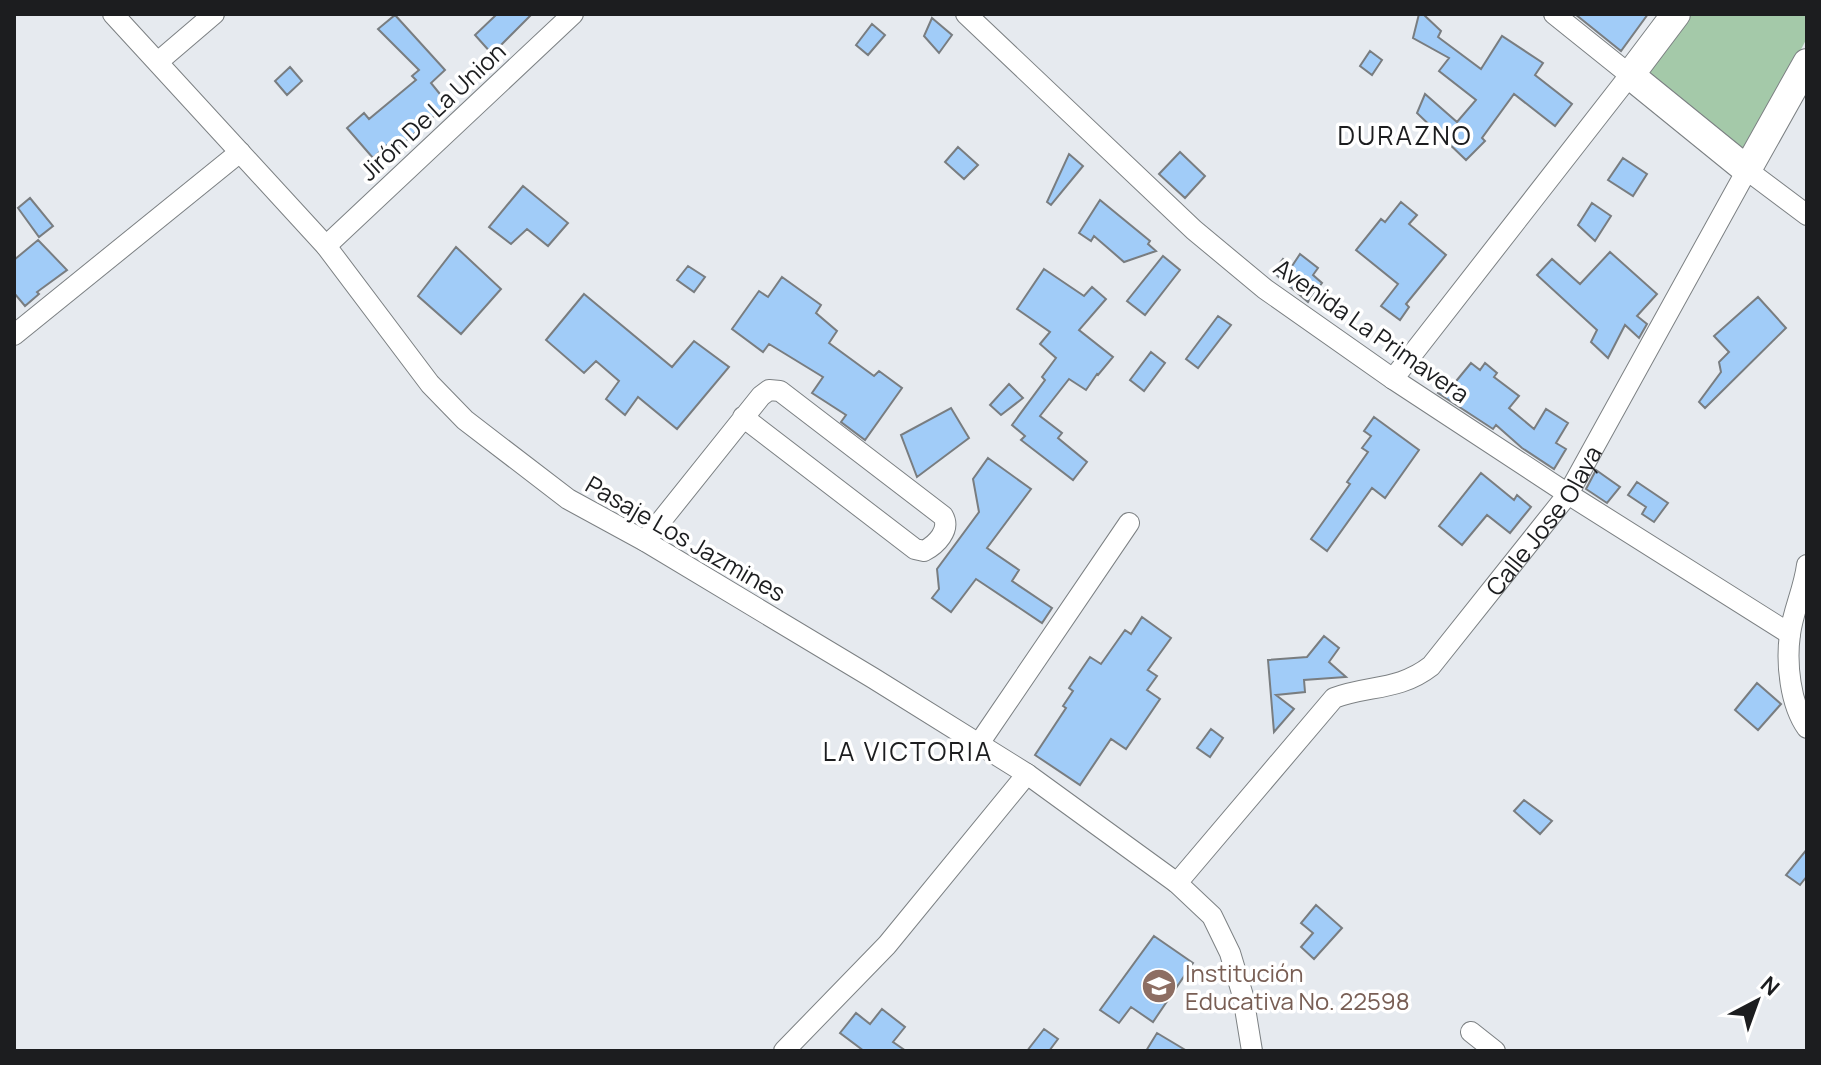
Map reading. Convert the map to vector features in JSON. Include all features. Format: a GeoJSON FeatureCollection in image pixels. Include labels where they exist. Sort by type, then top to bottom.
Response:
{"type":"FeatureCollection","features":[{"type":"Feature","properties":{"kind":"main road"},"geometry":{"type":"LineString","coordinates":[[1676,14],[1630,75],[1747,170]]}},
{"type":"Feature","properties":{"kind":"main road","name":"Calle Jose Olaya"},"geometry":{"type":"LineString","coordinates":[[1747,170],[1798,99],[1807,63]]}},
{"type":"Feature","properties":{"kind":"street","name":"Pasaje Los Jazmines"},"geometry":{"type":"LineString","coordinates":[[113,14],[326,246],[430,384],[465,420],[568,499],[645,541],[1027,774],[1177,883],[1212,916],[1230,953],[1243,996],[1252,1051]]}},
{"type":"Feature","properties":{"kind":"street"},"geometry":{"type":"LineString","coordinates":[[159,61],[214,14]]}},
{"type":"Feature","properties":{"kind":"street","name":"Jirón De La Union"},"geometry":{"type":"LineString","coordinates":[[326,246],[573,14]]}},
{"type":"Feature","properties":{"kind":"street","name":"Avenida La Primavera"},"geometry":{"type":"LineString","coordinates":[[966,14],[1194,230],[1265,289],[1393,379],[1790,634]]}},
{"type":"Feature","properties":{"kind":"street"},"geometry":{"type":"LineString","coordinates":[[1393,379],[1630,75],[1554,14]]}},
{"type":"Feature","properties":{"kind":"street"},"geometry":{"type":"LineString","coordinates":[[14,335],[240,152]]}},
{"type":"Feature","properties":{"kind":"street"},"geometry":{"type":"LineString","coordinates":[[1747,170],[1807,215]]}},
{"type":"Feature","properties":{"kind":"street","name":"Calle Jose Olaya"},"geometry":{"type":"LineString","coordinates":[[1177,883],[1334,698],[1352,691],[1372,691],[1403,682],[1431,666],[1568,494],[1747,170]]}},
{"type":"Feature","properties":{"kind":"street"},"geometry":{"type":"LineString","coordinates":[[645,541],[743,417],[769,390],[780,391],[943,516],[947,522],[945,530],[933,546],[924,551],[915,549],[743,417]]}},
{"type":"Feature","properties":{"kind":"street"},"geometry":{"type":"LineString","coordinates":[[978,745],[1129,523]]}},
{"type":"Feature","properties":{"kind":"street"},"geometry":{"type":"LineString","coordinates":[[1807,565],[1790,634],[1790,680],[1801,720],[1807,728]]}},
{"type":"Feature","properties":{"kind":"street"},"geometry":{"type":"LineString","coordinates":[[784,1051],[887,945],[1027,774]]}},
{"type":"Feature","properties":{"kind":"street"},"geometry":{"type":"LineString","coordinates":[[1471,1032],[1495,1051]]}},
{"type":"Feature","properties":{"kind":"green space"},"geometry":{"type":"Polygon","coordinates":[[[1685,14],[1807,14],[1807,38],[1745,157],[1640,73],[1685,14]]]}},
{"type":"Feature","properties":{"kind":"building"},"geometry":{"type":"Polygon","coordinates":[[[497,14],[532,14],[492,54],[475,35],[497,14]]]}},
{"type":"Feature","properties":{"kind":"building"},"geometry":{"type":"Polygon","coordinates":[[[1419,14],[1423,14],[1441,31],[1438,37],[1481,69],[1502,36],[1543,63],[1535,75],[1572,104],[1555,126],[1514,94],[1482,138],[1485,141],[1466,160],[1417,113],[1425,94],[1457,122],[1476,100],[1439,71],[1449,58],[1413,38],[1419,14]]]}},
{"type":"Feature","properties":{"kind":"building"},"geometry":{"type":"Polygon","coordinates":[[[1575,14],[1648,14],[1621,51],[1575,14]]]}},
{"type":"Feature","properties":{"kind":"building"},"geometry":{"type":"Polygon","coordinates":[[[395,15],[445,70],[431,83],[448,104],[399,147],[393,140],[373,158],[347,128],[364,113],[369,119],[416,80],[412,76],[419,70],[378,29],[395,15]]]}},
{"type":"Feature","properties":{"kind":"building"},"geometry":{"type":"Polygon","coordinates":[[[932,18],[952,35],[939,53],[924,36],[932,18]]]}},
{"type":"Feature","properties":{"kind":"building"},"geometry":{"type":"Polygon","coordinates":[[[872,24],[885,35],[868,55],[856,45],[872,24]]]}},
{"type":"Feature","properties":{"kind":"building"},"geometry":{"type":"Polygon","coordinates":[[[1370,51],[1382,60],[1372,75],[1360,66],[1370,51]]]}},
{"type":"Feature","properties":{"kind":"building"},"geometry":{"type":"Polygon","coordinates":[[[290,67],[302,81],[287,95],[275,81],[290,67]]]}},
{"type":"Feature","properties":{"kind":"building"},"geometry":{"type":"Polygon","coordinates":[[[958,147],[978,165],[964,179],[945,162],[958,147]]]}},
{"type":"Feature","properties":{"kind":"building"},"geometry":{"type":"Polygon","coordinates":[[[1180,152],[1205,176],[1185,198],[1159,174],[1180,152]]]}},
{"type":"Feature","properties":{"kind":"building"},"geometry":{"type":"Polygon","coordinates":[[[1069,154],[1083,166],[1051,205],[1047,202],[1069,154]]]}},
{"type":"Feature","properties":{"kind":"building"},"geometry":{"type":"Polygon","coordinates":[[[1623,158],[1647,174],[1633,196],[1608,180],[1623,158]]]}},
{"type":"Feature","properties":{"kind":"building"},"geometry":{"type":"Polygon","coordinates":[[[523,186],[568,223],[548,246],[527,229],[511,244],[489,227],[523,186]]]}},
{"type":"Feature","properties":{"kind":"building"},"geometry":{"type":"Polygon","coordinates":[[[30,198],[53,226],[39,237],[18,208],[30,198]]]}},
{"type":"Feature","properties":{"kind":"building"},"geometry":{"type":"Polygon","coordinates":[[[1100,200],[1150,241],[1148,244],[1156,251],[1124,262],[1094,236],[1091,241],[1079,233],[1100,200]]]}},
{"type":"Feature","properties":{"kind":"building"},"geometry":{"type":"Polygon","coordinates":[[[1401,202],[1417,215],[1409,224],[1446,255],[1406,304],[1409,307],[1400,320],[1381,306],[1398,284],[1356,250],[1381,219],[1385,222],[1401,202]]]}},
{"type":"Feature","properties":{"kind":"building"},"geometry":{"type":"Polygon","coordinates":[[[1592,203],[1611,216],[1595,241],[1578,225],[1592,203]]]}},
{"type":"Feature","properties":{"kind":"building"},"geometry":{"type":"Polygon","coordinates":[[[38,240],[67,270],[37,292],[39,294],[25,306],[14,293],[14,260],[38,240]]]}},
{"type":"Feature","properties":{"kind":"building"},"geometry":{"type":"Polygon","coordinates":[[[456,247],[501,289],[461,334],[418,296],[456,247]]]}},
{"type":"Feature","properties":{"kind":"building"},"geometry":{"type":"Polygon","coordinates":[[[1610,252],[1657,294],[1637,316],[1647,324],[1639,338],[1625,325],[1608,358],[1591,342],[1597,330],[1537,275],[1552,259],[1580,284],[1610,252]]]}},
{"type":"Feature","properties":{"kind":"building"},"geometry":{"type":"Polygon","coordinates":[[[1300,254],[1318,268],[1313,275],[1322,283],[1308,302],[1273,272],[1283,259],[1292,266],[1300,254]]]}},
{"type":"Feature","properties":{"kind":"building"},"geometry":{"type":"Polygon","coordinates":[[[1163,256],[1180,270],[1145,315],[1127,301],[1163,256]]]}},
{"type":"Feature","properties":{"kind":"building"},"geometry":{"type":"Polygon","coordinates":[[[688,266],[705,277],[694,292],[677,280],[688,266]]]}},
{"type":"Feature","properties":{"kind":"building"},"geometry":{"type":"Polygon","coordinates":[[[1044,269],[1084,296],[1092,287],[1106,299],[1079,330],[1113,357],[1086,390],[1069,379],[1040,416],[1062,433],[1058,438],[1087,462],[1073,480],[1021,440],[1025,436],[1012,425],[1045,380],[1042,377],[1056,358],[1040,344],[1050,332],[1017,309],[1044,269]]]}},
{"type":"Feature","properties":{"kind":"building"},"geometry":{"type":"Polygon","coordinates":[[[782,277],[821,305],[816,313],[837,331],[829,343],[874,376],[879,371],[902,388],[865,440],[841,422],[846,415],[812,393],[823,377],[769,344],[763,352],[732,329],[759,291],[768,297],[782,277]]]}},
{"type":"Feature","properties":{"kind":"building"},"geometry":{"type":"Polygon","coordinates":[[[584,294],[672,367],[694,341],[729,367],[677,429],[638,397],[625,415],[606,399],[619,381],[596,361],[584,373],[546,340],[584,294]]]}},
{"type":"Feature","properties":{"kind":"building"},"geometry":{"type":"Polygon","coordinates":[[[1758,297],[1786,328],[1705,408],[1699,402],[1721,372],[1719,362],[1729,352],[1714,336],[1758,297]]]}},
{"type":"Feature","properties":{"kind":"building"},"geometry":{"type":"Polygon","coordinates":[[[1218,316],[1231,325],[1198,368],[1186,359],[1218,316]]]}},
{"type":"Feature","properties":{"kind":"building"},"geometry":{"type":"Polygon","coordinates":[[[1151,352],[1165,363],[1144,391],[1130,380],[1151,352]]]}},
{"type":"Feature","properties":{"kind":"building"},"geometry":{"type":"Polygon","coordinates":[[[1471,363],[1480,370],[1485,363],[1497,373],[1494,377],[1519,396],[1509,408],[1534,429],[1546,409],[1568,423],[1556,443],[1566,449],[1554,469],[1522,448],[1496,425],[1493,429],[1438,393],[1443,387],[1448,391],[1471,363]]]}},
{"type":"Feature","properties":{"kind":"building"},"geometry":{"type":"Polygon","coordinates":[[[1009,384],[1023,398],[1001,415],[990,405],[1009,384]]]}},
{"type":"Feature","properties":{"kind":"building"},"geometry":{"type":"Polygon","coordinates":[[[951,408],[969,438],[917,477],[901,435],[951,408]]]}},
{"type":"Feature","properties":{"kind":"building"},"geometry":{"type":"Polygon","coordinates":[[[1374,417],[1419,450],[1385,498],[1372,488],[1327,551],[1311,539],[1350,484],[1347,482],[1368,452],[1362,448],[1371,436],[1364,431],[1374,417]]]}},
{"type":"Feature","properties":{"kind":"building"},"geometry":{"type":"Polygon","coordinates":[[[988,458],[1031,489],[987,548],[1019,570],[1012,581],[1052,608],[1042,623],[976,579],[951,612],[932,598],[939,589],[937,569],[979,512],[973,479],[988,458]]]}},
{"type":"Feature","properties":{"kind":"building"},"geometry":{"type":"Polygon","coordinates":[[[1596,470],[1620,487],[1607,503],[1586,489],[1596,470]]]}},
{"type":"Feature","properties":{"kind":"building"},"geometry":{"type":"Polygon","coordinates":[[[1481,473],[1514,500],[1517,495],[1531,507],[1510,533],[1487,515],[1462,545],[1439,526],[1481,473]]]}},
{"type":"Feature","properties":{"kind":"building"},"geometry":{"type":"Polygon","coordinates":[[[1637,482],[1668,503],[1654,522],[1642,514],[1646,507],[1628,495],[1637,482]]]}},
{"type":"Feature","properties":{"kind":"building"},"geometry":{"type":"Polygon","coordinates":[[[1142,617],[1171,638],[1148,670],[1157,676],[1147,690],[1160,699],[1126,749],[1111,739],[1080,785],[1035,755],[1066,708],[1063,706],[1073,691],[1069,688],[1090,657],[1101,664],[1125,630],[1131,634],[1142,617]]]}},
{"type":"Feature","properties":{"kind":"building"},"geometry":{"type":"Polygon","coordinates":[[[1324,636],[1339,648],[1329,662],[1346,677],[1304,680],[1305,692],[1276,695],[1294,709],[1274,732],[1268,660],[1307,657],[1324,636]]]}},
{"type":"Feature","properties":{"kind":"building"},"geometry":{"type":"Polygon","coordinates":[[[1757,683],[1781,704],[1758,730],[1735,710],[1757,683]]]}},
{"type":"Feature","properties":{"kind":"building"},"geometry":{"type":"Polygon","coordinates":[[[1211,729],[1223,738],[1210,757],[1197,748],[1211,729]]]}},
{"type":"Feature","properties":{"kind":"building"},"geometry":{"type":"Polygon","coordinates":[[[1524,800],[1552,821],[1540,834],[1514,811],[1524,800]]]}},
{"type":"Feature","properties":{"kind":"building"},"geometry":{"type":"Polygon","coordinates":[[[1807,849],[1807,876],[1800,885],[1786,875],[1807,849]]]}},
{"type":"Feature","properties":{"kind":"building"},"geometry":{"type":"Polygon","coordinates":[[[1316,905],[1342,928],[1314,959],[1301,947],[1313,933],[1301,923],[1316,905]]]}},
{"type":"Feature","properties":{"kind":"building"},"geometry":{"type":"Polygon","coordinates":[[[1154,936],[1193,963],[1153,1022],[1131,1007],[1119,1023],[1100,1010],[1154,936]]]}},
{"type":"Feature","properties":{"kind":"building"},"geometry":{"type":"Polygon","coordinates":[[[882,1009],[905,1027],[893,1042],[906,1051],[864,1051],[840,1033],[856,1013],[870,1024],[882,1009]]]}},
{"type":"Feature","properties":{"kind":"building"},"geometry":{"type":"Polygon","coordinates":[[[1044,1029],[1058,1039],[1049,1051],[1027,1051],[1044,1029]]]}},
{"type":"Feature","properties":{"kind":"building"},"geometry":{"type":"Polygon","coordinates":[[[1157,1033],[1187,1051],[1146,1051],[1157,1033]]]}},
{"type":"Feature","properties":{"kind":"place","name":"Institución Educativa No. 22598"},"geometry":{"type":"Point","coordinates":[1159,986]}},
{"type":"Feature","properties":{"kind":"district","name":"DURAZNO"},"geometry":{"type":"Point","coordinates":[1405,135]}},
{"type":"Feature","properties":{"kind":"district","name":"LA VICTORIA"},"geometry":{"type":"Point","coordinates":[908,751]}}]}
